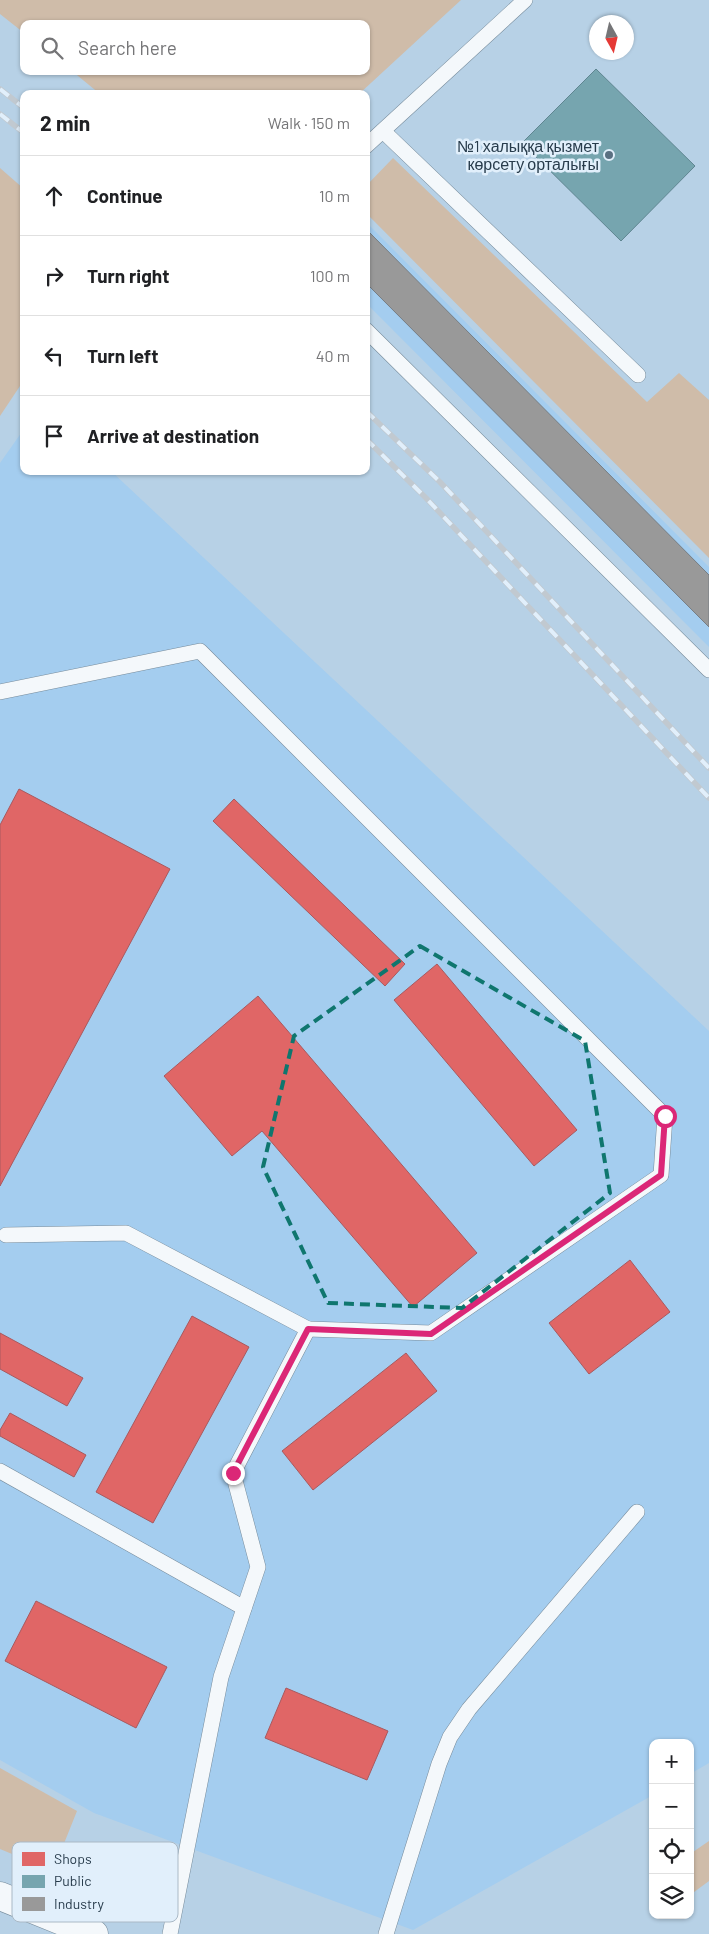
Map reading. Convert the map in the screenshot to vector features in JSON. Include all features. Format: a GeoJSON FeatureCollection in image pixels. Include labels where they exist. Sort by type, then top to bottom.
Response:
{"type":"FeatureCollection","features":[{"type":"Feature","properties":{"kind":"highway"},"geometry":{"type":"LineString","coordinates":[[62,1922],[94,1934]]}},
{"type":"Feature","properties":{"kind":"lane"},"geometry":{"type":"LineString","coordinates":[[370,142],[525,0]]}},
{"type":"Feature","properties":{"kind":"lane"},"geometry":{"type":"LineString","coordinates":[[382,131],[638,375]]}},
{"type":"Feature","properties":{"kind":"lane"},"geometry":{"type":"LineString","coordinates":[[370,334],[709,670]]}},
{"type":"Feature","properties":{"kind":"lane"},"geometry":{"type":"LineString","coordinates":[[0,692],[200,650],[665,1116],[661,1175],[431,1334],[308,1329],[126,1233],[6,1235]]}},
{"type":"Feature","properties":{"kind":"lane"},"geometry":{"type":"LineString","coordinates":[[178,1894],[221,1677],[258,1567],[233,1473],[308,1329]]}},
{"type":"Feature","properties":{"kind":"lane"},"geometry":{"type":"LineString","coordinates":[[0,1471],[244,1608]]}},
{"type":"Feature","properties":{"kind":"lane"},"geometry":{"type":"LineString","coordinates":[[386,1934],[439,1764],[450,1737],[469,1709],[637,1512]]}},
{"type":"Feature","properties":{"kind":"highlighted area"},"geometry":{"type":"Polygon","coordinates":[[[420,946],[585,1041],[610,1193],[462,1308],[328,1303],[263,1167],[294,1036],[420,946]]]}},
{"type":"Feature","properties":{"kind":"shaded area"},"geometry":{"type":"Polygon","coordinates":[[[0,0],[461,0],[363,90],[95,90],[77,75],[370,75],[370,20],[20,20],[20,30],[0,14],[0,0]]]}},
{"type":"Feature","properties":{"kind":"shaded area"},"geometry":{"type":"Polygon","coordinates":[[[393,158],[647,402],[679,373],[709,400],[709,558],[370,217],[370,182],[393,158]]]}},
{"type":"Feature","properties":{"kind":"shaded area"},"geometry":{"type":"Polygon","coordinates":[[[0,168],[20,186],[20,386],[0,416],[0,168]]]}},
{"type":"Feature","properties":{"kind":"shaded area"},"geometry":{"type":"Polygon","coordinates":[[[370,226],[709,567],[709,647],[370,307],[370,226]]]}},
{"type":"Feature","properties":{"kind":"shaded area"},"geometry":{"type":"Polygon","coordinates":[[[20,435],[20,475],[115,475],[709,1031],[709,1763],[694,1772],[694,1739],[649,1739],[649,1797],[413,1930],[178,1844],[178,1842],[173,1842],[94,1813],[0,1760],[0,463],[20,435]]]}},
{"type":"Feature","properties":{"kind":"shaded area"},"geometry":{"type":"Polygon","coordinates":[[[0,1768],[77,1811],[65,1842],[12,1842],[12,1854],[0,1849],[0,1768]]]}},
{"type":"Feature","properties":{"kind":"shaded area"},"geometry":{"type":"Polygon","coordinates":[[[709,1841],[709,1881],[694,1892],[694,1874],[694,1851],[709,1841]]]}},
{"type":"Feature","properties":{"kind":"building: Shops"},"geometry":{"type":"Polygon","coordinates":[[[19,789],[170,869],[0,1186],[0,825],[19,789]]]}},
{"type":"Feature","properties":{"kind":"building: Shops"},"geometry":{"type":"Polygon","coordinates":[[[234,799],[405,964],[385,986],[213,821],[234,799]]]}},
{"type":"Feature","properties":{"kind":"building: Shops"},"geometry":{"type":"Polygon","coordinates":[[[437,964],[577,1130],[534,1166],[394,1000],[437,964]]]}},
{"type":"Feature","properties":{"kind":"building: Shops"},"geometry":{"type":"Polygon","coordinates":[[[258,996],[477,1253],[413,1307],[262,1131],[232,1156],[164,1076],[258,996]]]}},
{"type":"Feature","properties":{"kind":"building: Shops"},"geometry":{"type":"Polygon","coordinates":[[[630,1260],[670,1312],[589,1374],[549,1323],[630,1260]]]}},
{"type":"Feature","properties":{"kind":"building: Shops"},"geometry":{"type":"Polygon","coordinates":[[[192,1316],[249,1347],[153,1523],[96,1492],[192,1316]]]}},
{"type":"Feature","properties":{"kind":"building: Shops"},"geometry":{"type":"Polygon","coordinates":[[[0,1333],[83,1378],[67,1406],[0,1369],[0,1333]]]}},
{"type":"Feature","properties":{"kind":"building: Shops"},"geometry":{"type":"Polygon","coordinates":[[[406,1353],[437,1391],[313,1490],[282,1451],[406,1353]]]}},
{"type":"Feature","properties":{"kind":"building: Shops"},"geometry":{"type":"Polygon","coordinates":[[[10,1413],[86,1455],[74,1477],[0,1436],[0,1430],[10,1413]]]}},
{"type":"Feature","properties":{"kind":"building: Shops"},"geometry":{"type":"Polygon","coordinates":[[[36,1601],[167,1667],[136,1728],[5,1661],[36,1601]]]}},
{"type":"Feature","properties":{"kind":"building: Shops"},"geometry":{"type":"Polygon","coordinates":[[[286,1688],[388,1731],[367,1780],[265,1738],[286,1688]]]}},
{"type":"Feature","properties":{"kind":"building: Public","name":"№1 халыққа қызмет көрсету орталығы"},"geometry":{"type":"Polygon","coordinates":[[[596,69],[695,166],[621,241],[522,143],[596,69]]]}},
{"type":"Feature","properties":{"kind":"building: Industry"},"geometry":{"type":"Polygon","coordinates":[[[370,233],[709,575],[709,627],[370,287],[370,233]]]}},
{"type":"Feature","properties":{"kind":"railway"},"geometry":{"type":"LineString","coordinates":[[0,89],[20,105]]}},
{"type":"Feature","properties":{"kind":"railway"},"geometry":{"type":"LineString","coordinates":[[0,114],[20,130]]}},
{"type":"Feature","properties":{"kind":"railway"},"geometry":{"type":"LineString","coordinates":[[370,415],[440,482],[709,768]]}},
{"type":"Feature","properties":{"kind":"railway"},"geometry":{"type":"LineString","coordinates":[[370,443],[426,498],[709,798]]}},
{"type":"Feature","properties":{"kind":"place","name":"№1 халыққа қызмет көрсету орталығы"},"geometry":{"type":"Point","coordinates":[609,155]}},
{"type":"Feature","properties":{"kind":"route"},"geometry":{"type":"LineString","coordinates":[[233,1473],[308,1329],[431,1334],[661,1175],[665,1116]]}}]}
